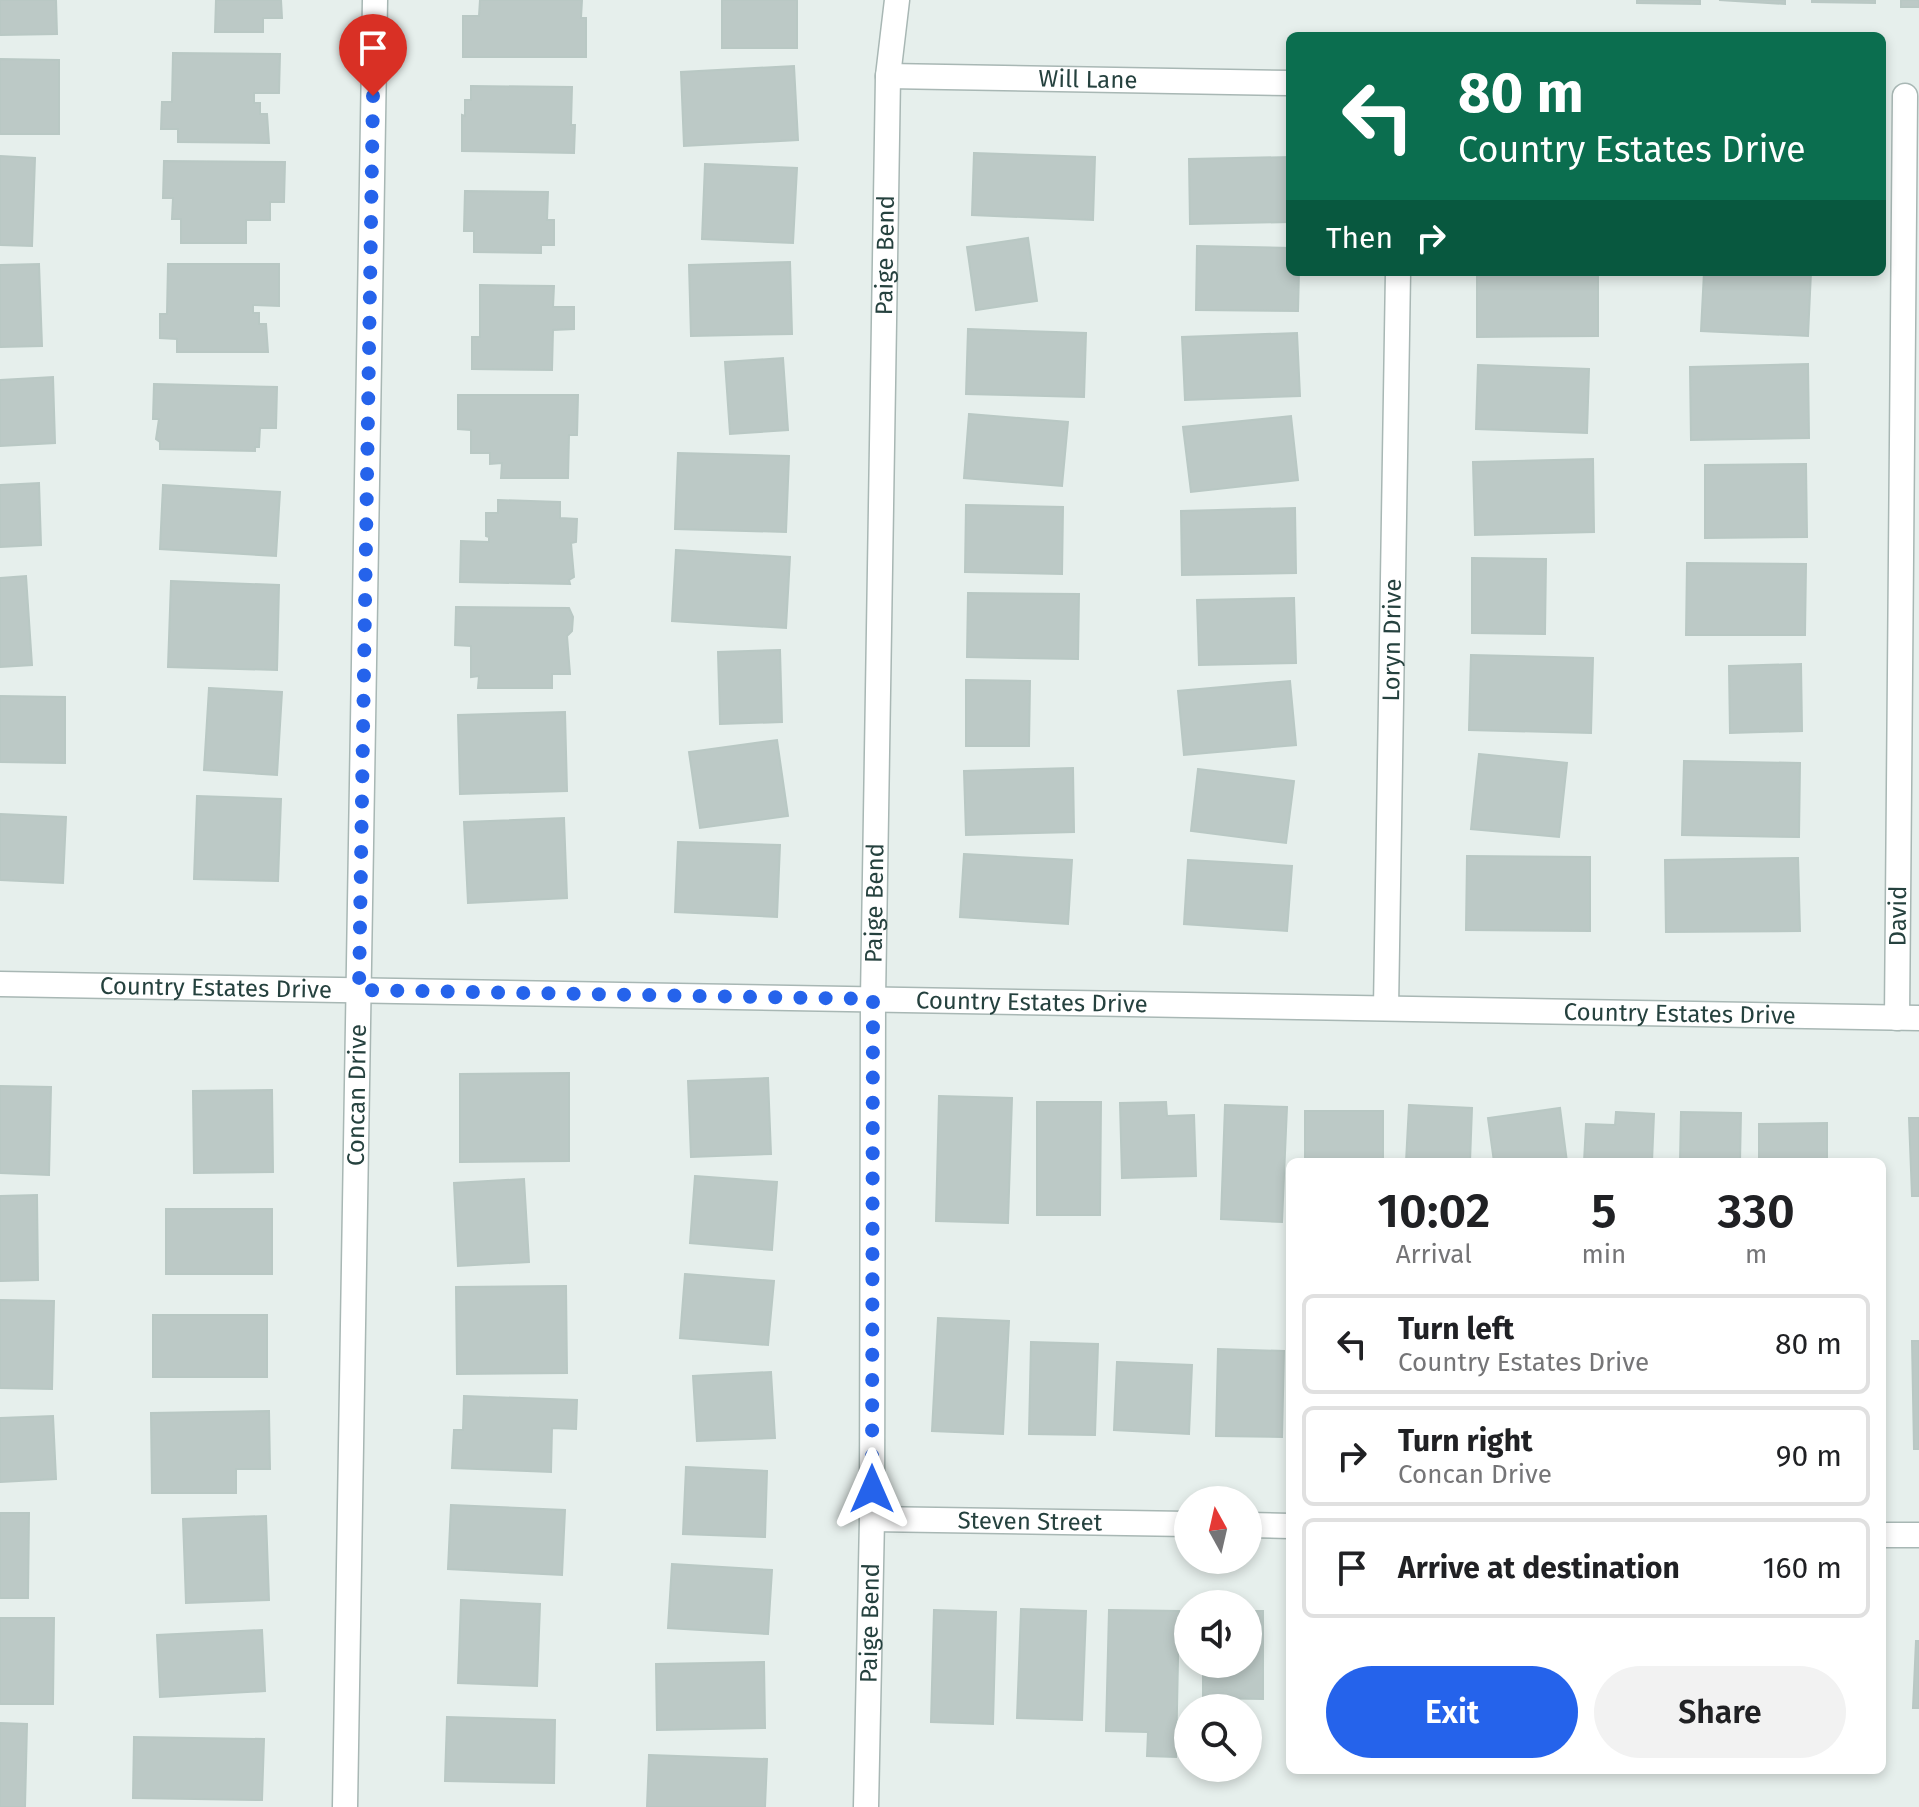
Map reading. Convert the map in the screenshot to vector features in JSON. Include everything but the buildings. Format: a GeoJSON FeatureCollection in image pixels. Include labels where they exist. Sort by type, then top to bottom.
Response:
{"type":"FeatureCollection","features":[{"type":"Feature","properties":{"kind":"street","name":"Concan Drive"},"geometry":{"type":"LineString","coordinates":[[345,1807],[375,0]]}},
{"type":"Feature","properties":{"kind":"street","name":"Paige Bend"},"geometry":{"type":"LineString","coordinates":[[866,1807],[872,1519],[873,999],[888,76],[897,0]]}},
{"type":"Feature","properties":{"kind":"street","name":"Will Lane"},"geometry":{"type":"LineString","coordinates":[[888,76],[1286,83]]}},
{"type":"Feature","properties":{"kind":"street","name":"David"},"geometry":{"type":"LineString","coordinates":[[1902,96],[1908,1018]]}},
{"type":"Feature","properties":{"kind":"street","name":"Loryn Drive"},"geometry":{"type":"LineString","coordinates":[[1386,1008],[1398,276]]}},
{"type":"Feature","properties":{"kind":"street","name":"Country Estates Drive"},"geometry":{"type":"LineString","coordinates":[[0,984],[1908,1018]]}},
{"type":"Feature","properties":{"kind":"street","name":"Steven Street"},"geometry":{"type":"LineString","coordinates":[[872,1519],[1174,1524]]}},
{"type":"Feature","properties":{"kind":"street"},"geometry":{"type":"LineString","coordinates":[[1262,1525],[1286,1526]]}},
{"type":"Feature","properties":{"kind":"street"},"geometry":{"type":"LineString","coordinates":[[1886,1535],[1919,1535]]}},
{"type":"Feature","properties":{"kind":"route"},"geometry":{"type":"LineString","coordinates":[[373,96],[359,990],[873,999],[872,1489]]}}]}
